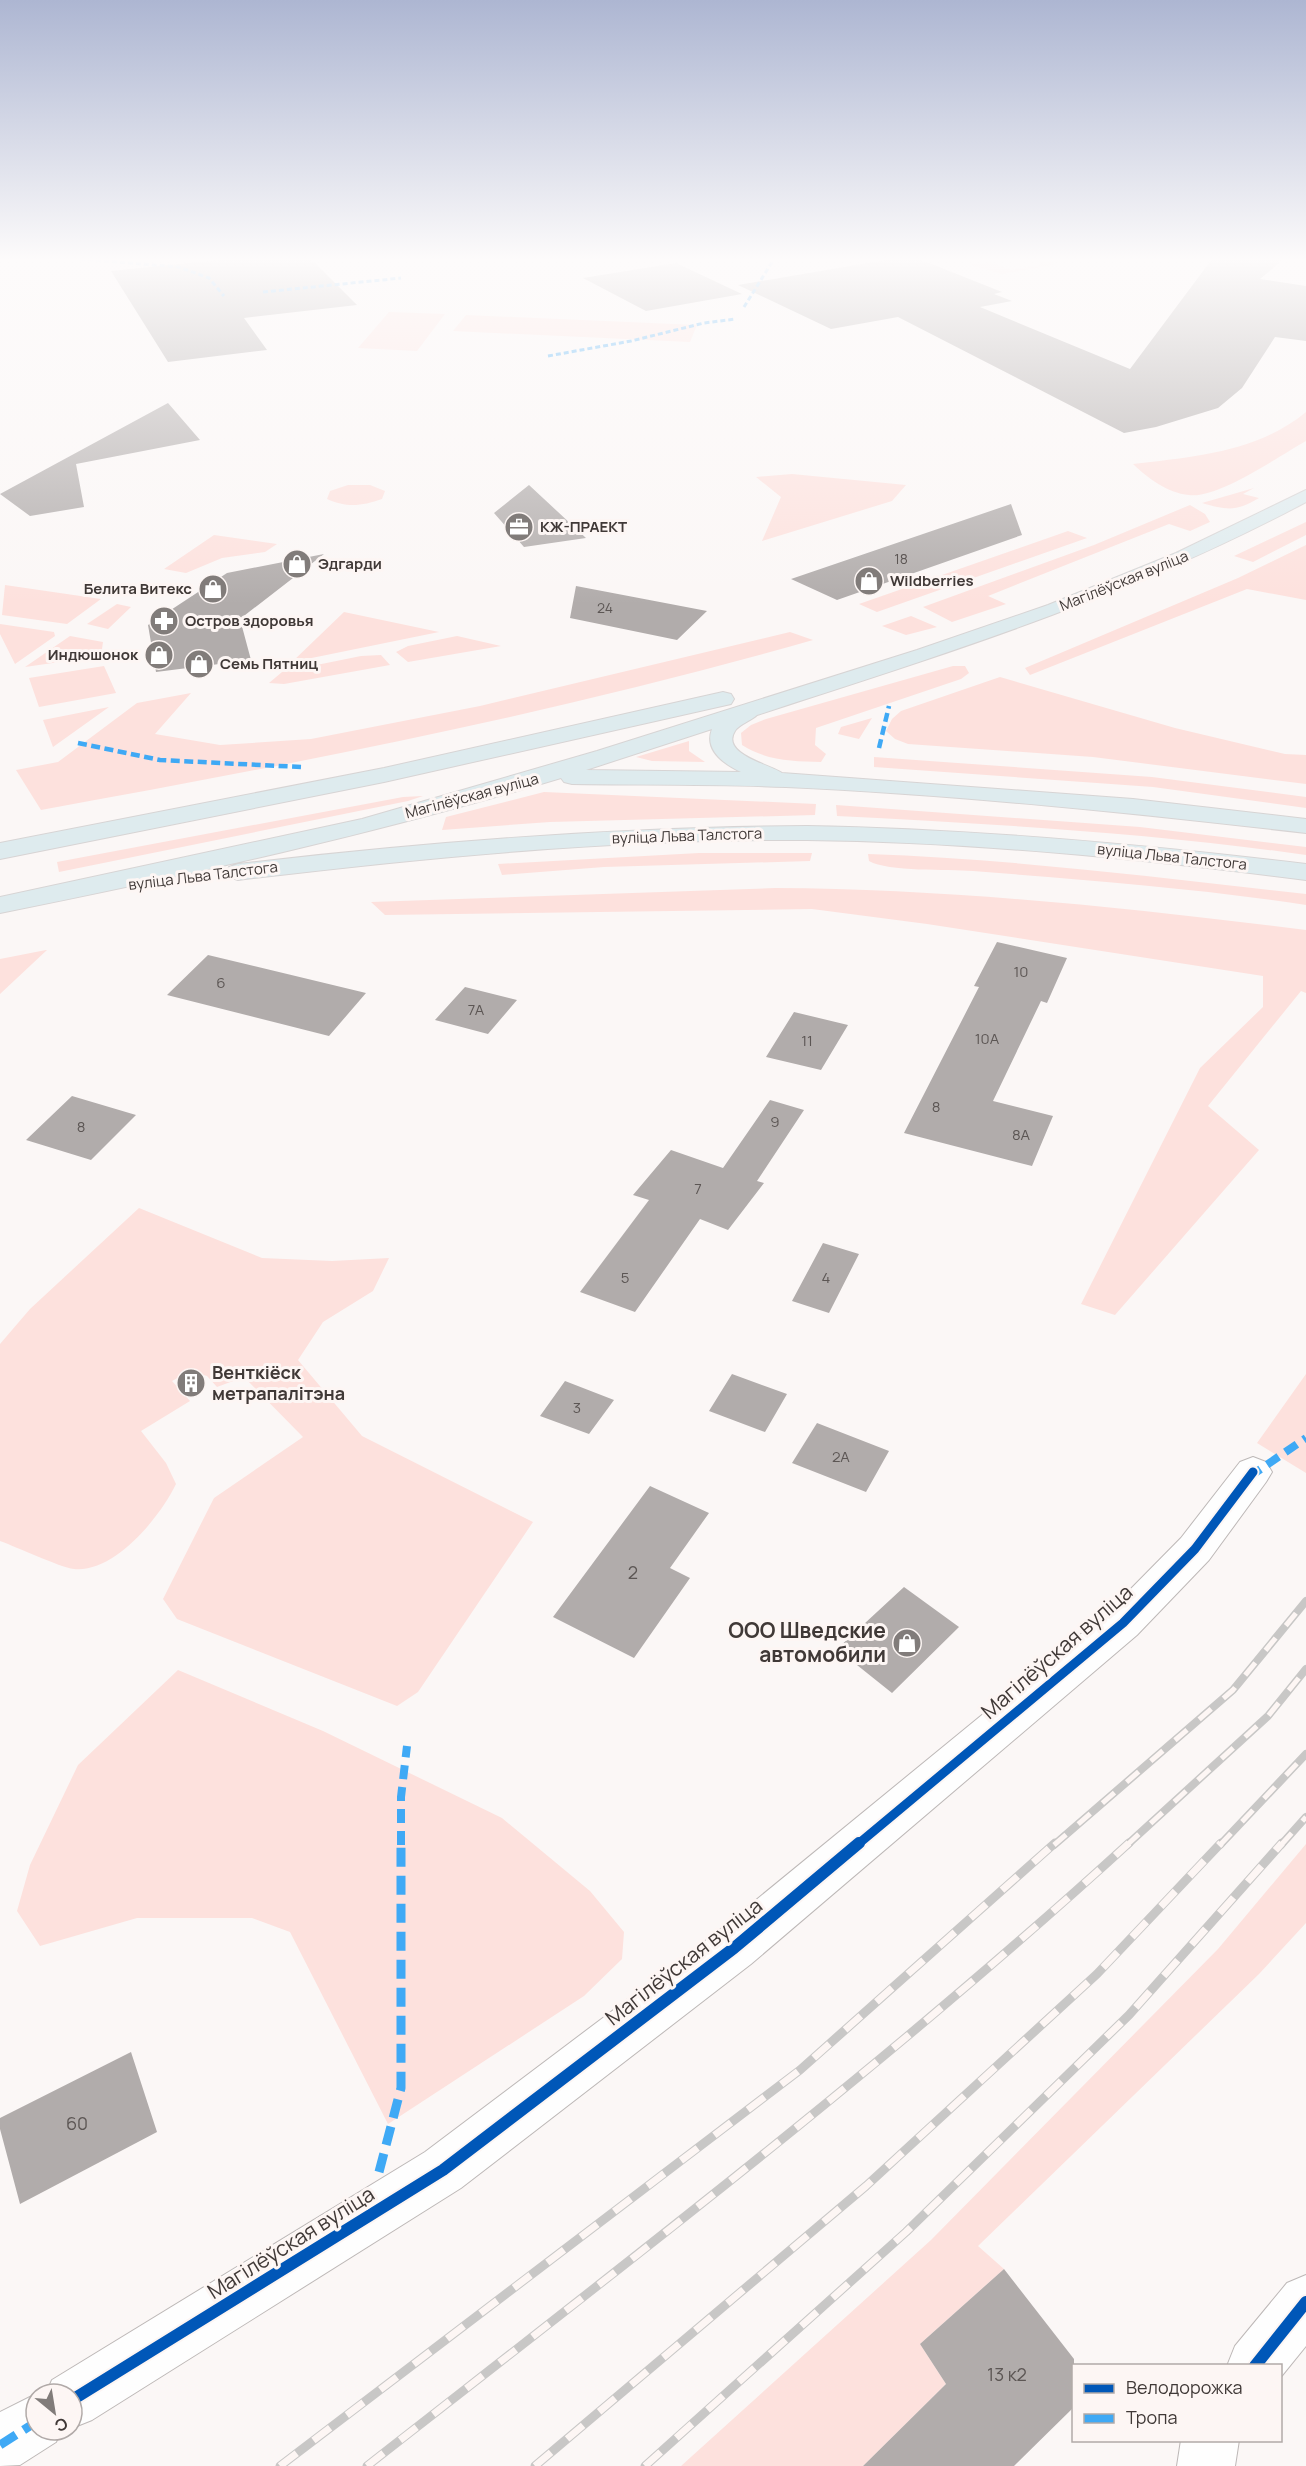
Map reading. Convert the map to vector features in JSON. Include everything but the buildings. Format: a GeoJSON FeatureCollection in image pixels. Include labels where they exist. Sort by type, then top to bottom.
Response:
{"type":"FeatureCollection","features":[{"type":"Feature","properties":{"kind":"main road","name":"Магілёўская вуліца"},"geometry":{"type":"LineString","coordinates":[[0,905],[70,892],[415,812],[545,776],[1005,628],[1153,571],[1261,520],[1306,495]]}},
{"type":"Feature","properties":{"kind":"main road","name":"Магілёўская вуліца"},"geometry":{"type":"LineString","coordinates":[[0,851],[384,775],[934,652]]}},
{"type":"Feature","properties":{"kind":"main road"},"geometry":{"type":"LineString","coordinates":[[753,709],[724,727],[720,737],[721,745],[739,762],[755,772],[785,780]]}},
{"type":"Feature","properties":{"kind":"main road"},"geometry":{"type":"LineString","coordinates":[[384,775],[785,780],[1133,806],[1306,826]]}},
{"type":"Feature","properties":{"kind":"main road","name":"вуліца Льва Талстога"},"geometry":{"type":"LineString","coordinates":[[70,892],[326,861],[490,846],[666,835],[808,833],[1029,843],[1182,856],[1306,872]]}},
{"type":"Feature","properties":{"kind":"street","name":"Магілёўская вуліца"},"geometry":{"type":"LineString","coordinates":[[84,2393],[444,2170],[734,1948],[1123,1623],[1195,1549],[1253,1472]]}},
{"type":"Feature","properties":{"kind":"street"},"geometry":{"type":"LineString","coordinates":[[1257,2364],[1306,2302]]}},
{"type":"Feature","properties":{"kind":"street"},"geometry":{"type":"LineString","coordinates":[[0,2445],[24,2430]]}},
{"type":"Feature","properties":{"kind":"street"},"geometry":{"type":"LineString","coordinates":[[1206,2466],[1206,2452],[1209,2442]]}},
{"type":"Feature","properties":{"kind":"shaded area"},"geometry":{"type":"Polygon","coordinates":[[[1306,412],[1306,441],[1232,484],[1216,490],[1201,494],[1181,494],[1166,488],[1133,464],[1179,459],[1246,444],[1267,436],[1306,412]]]}},
{"type":"Feature","properties":{"kind":"shaded area"},"geometry":{"type":"Polygon","coordinates":[[[792,474],[906,485],[892,501],[762,541],[781,497],[756,477],[792,474]]]}},
{"type":"Feature","properties":{"kind":"shaded area"},"geometry":{"type":"Polygon","coordinates":[[[348,485],[370,485],[385,491],[382,499],[361,504],[341,504],[327,499],[330,491],[348,485]]]}},
{"type":"Feature","properties":{"kind":"shaded area"},"geometry":{"type":"Polygon","coordinates":[[[1254,488],[1243,494],[1259,498],[1244,506],[1225,508],[1202,503],[1254,488]]]}},
{"type":"Feature","properties":{"kind":"shaded area"},"geometry":{"type":"Polygon","coordinates":[[[1190,505],[1205,514],[1210,522],[1190,531],[1169,524],[988,596],[1006,604],[952,622],[923,607],[1094,545],[1190,505]]]}},
{"type":"Feature","properties":{"kind":"shaded area"},"geometry":{"type":"Polygon","coordinates":[[[1306,522],[1306,535],[1253,562],[1234,556],[1306,522]]]}},
{"type":"Feature","properties":{"kind":"shaded area"},"geometry":{"type":"Polygon","coordinates":[[[1068,531],[1087,538],[877,612],[859,604],[1068,531]]]}},
{"type":"Feature","properties":{"kind":"shaded area"},"geometry":{"type":"Polygon","coordinates":[[[214,535],[277,544],[265,552],[222,558],[186,573],[164,569],[214,535]]]}},
{"type":"Feature","properties":{"kind":"shaded area"},"geometry":{"type":"Polygon","coordinates":[[[1306,545],[1306,600],[1247,589],[1030,675],[1025,668],[1238,578],[1306,545]]]}},
{"type":"Feature","properties":{"kind":"shaded area"},"geometry":{"type":"Polygon","coordinates":[[[5,585],[101,599],[67,624],[2,615],[5,585]]]}},
{"type":"Feature","properties":{"kind":"shaded area"},"geometry":{"type":"Polygon","coordinates":[[[117,604],[131,607],[108,629],[87,624],[117,604]]]}},
{"type":"Feature","properties":{"kind":"shaded area"},"geometry":{"type":"Polygon","coordinates":[[[344,612],[439,632],[292,662],[344,612]]]}},
{"type":"Feature","properties":{"kind":"shaded area"},"geometry":{"type":"Polygon","coordinates":[[[911,616],[937,627],[906,635],[882,626],[911,616]]]}},
{"type":"Feature","properties":{"kind":"shaded area"},"geometry":{"type":"Polygon","coordinates":[[[0,624],[54,632],[55,636],[15,664],[0,634],[0,624]]]}},
{"type":"Feature","properties":{"kind":"shaded area"},"geometry":{"type":"Polygon","coordinates":[[[790,632],[813,640],[622,691],[429,735],[41,810],[16,770],[58,762],[137,703],[191,693],[155,734],[220,745],[311,739],[480,706],[790,632]]]}},
{"type":"Feature","properties":{"kind":"shaded area"},"geometry":{"type":"Polygon","coordinates":[[[70,636],[103,642],[101,656],[25,667],[70,636]]]}},
{"type":"Feature","properties":{"kind":"shaded area"},"geometry":{"type":"Polygon","coordinates":[[[457,636],[501,646],[408,662],[396,652],[408,646],[457,636]]]}},
{"type":"Feature","properties":{"kind":"shaded area"},"geometry":{"type":"Polygon","coordinates":[[[381,655],[390,665],[284,684],[269,683],[282,672],[361,656],[381,655]]]}},
{"type":"Feature","properties":{"kind":"shaded area"},"geometry":{"type":"Polygon","coordinates":[[[104,666],[116,693],[39,707],[29,678],[104,666]]]}},
{"type":"Feature","properties":{"kind":"shaded area"},"geometry":{"type":"Polygon","coordinates":[[[953,666],[965,666],[969,673],[961,679],[816,728],[815,745],[826,754],[821,762],[771,757],[742,745],[741,733],[751,725],[766,719],[953,666]]]}},
{"type":"Feature","properties":{"kind":"shaded area"},"geometry":{"type":"Polygon","coordinates":[[[1000,677],[1175,728],[1285,754],[1306,755],[1306,784],[1093,757],[908,744],[895,739],[886,731],[892,719],[901,711],[1000,677]]]}},
{"type":"Feature","properties":{"kind":"shaded area"},"geometry":{"type":"Polygon","coordinates":[[[109,707],[53,747],[43,720],[109,707]]]}},
{"type":"Feature","properties":{"kind":"shaded area"},"geometry":{"type":"Polygon","coordinates":[[[872,718],[859,739],[838,734],[841,727],[872,718]]]}},
{"type":"Feature","properties":{"kind":"shaded area"},"geometry":{"type":"Polygon","coordinates":[[[689,741],[689,751],[705,762],[652,761],[636,757],[689,741]]]}},
{"type":"Feature","properties":{"kind":"shaded area"},"geometry":{"type":"Polygon","coordinates":[[[874,757],[1152,777],[1306,797],[1306,808],[1153,787],[874,767],[874,757]]]}},
{"type":"Feature","properties":{"kind":"shaded area"},"geometry":{"type":"Polygon","coordinates":[[[544,792],[816,804],[815,815],[550,822],[442,830],[446,817],[544,792]]]}},
{"type":"Feature","properties":{"kind":"shaded area"},"geometry":{"type":"Polygon","coordinates":[[[423,796],[408,801],[59,872],[57,862],[403,797],[423,796]]]}},
{"type":"Feature","properties":{"kind":"shaded area"},"geometry":{"type":"Polygon","coordinates":[[[836,805],[1140,827],[1306,847],[1306,855],[1131,835],[837,816],[836,805]]]}},
{"type":"Feature","properties":{"kind":"shaded area"},"geometry":{"type":"Polygon","coordinates":[[[699,853],[812,853],[810,861],[604,867],[502,875],[498,864],[699,853]]]}},
{"type":"Feature","properties":{"kind":"shaded area"},"geometry":{"type":"Polygon","coordinates":[[[868,854],[1029,864],[1306,894],[1306,905],[1140,885],[973,871],[890,867],[869,861],[868,854]]]}},
{"type":"Feature","properties":{"kind":"shaded area"},"geometry":{"type":"Polygon","coordinates":[[[775,888],[908,892],[1041,901],[1306,930],[1306,993],[1301,991],[1208,1106],[1259,1150],[1115,1315],[1081,1304],[1200,1068],[1263,1007],[1263,976],[927,924],[812,909],[385,915],[371,902],[775,888]]]}},
{"type":"Feature","properties":{"kind":"shaded area"},"geometry":{"type":"Polygon","coordinates":[[[47,950],[0,994],[0,959],[47,950]]]}},
{"type":"Feature","properties":{"kind":"shaded area"},"geometry":{"type":"Polygon","coordinates":[[[139,1208],[262,1258],[332,1261],[389,1258],[373,1291],[323,1322],[298,1360],[362,1436],[533,1522],[418,1692],[397,1706],[177,1619],[163,1599],[214,1498],[303,1437],[244,1377],[217,1387],[207,1376],[190,1371],[172,1381],[190,1401],[141,1431],[166,1463],[176,1484],[148,1526],[120,1553],[89,1568],[74,1569],[0,1541],[0,1344],[30,1309],[139,1208]]]}},
{"type":"Feature","properties":{"kind":"shaded area"},"geometry":{"type":"Polygon","coordinates":[[[1306,1374],[1306,1473],[1257,1443],[1306,1374]]]}},
{"type":"Feature","properties":{"kind":"shaded area"},"geometry":{"type":"Polygon","coordinates":[[[178,1670],[323,1731],[502,1818],[590,1891],[624,1932],[622,1959],[584,1996],[388,2124],[290,1932],[252,1918],[137,1918],[40,1946],[17,1911],[30,1865],[78,1765],[178,1670]]]}},
{"type":"Feature","properties":{"kind":"shaded area"},"geometry":{"type":"Polygon","coordinates":[[[1306,1844],[1306,1923],[1259,1974],[978,2246],[1004,2269],[920,2344],[946,2384],[863,2466],[681,2466],[931,2240],[1218,1949],[1306,1844]]]}},
{"type":"Feature","properties":{"kind":"railway"},"geometry":{"type":"LineString","coordinates":[[1054,1845],[1233,1690],[1306,1601]]}},
{"type":"Feature","properties":{"kind":"railway"},"geometry":{"type":"LineString","coordinates":[[1127,1845],[1268,1716],[1306,1669]]}},
{"type":"Feature","properties":{"kind":"railway"},"geometry":{"type":"LineString","coordinates":[[1220,1845],[1306,1754]]}},
{"type":"Feature","properties":{"kind":"railway"},"geometry":{"type":"LineString","coordinates":[[1281,1845],[1306,1817]]}},
{"type":"Feature","properties":{"kind":"railway"},"geometry":{"type":"LineString","coordinates":[[280,2466],[800,2070],[1055,1843]]}},
{"type":"Feature","properties":{"kind":"railway"},"geometry":{"type":"LineString","coordinates":[[367,2466],[754,2162],[944,2006],[1129,1843]]}},
{"type":"Feature","properties":{"kind":"railway"},"geometry":{"type":"LineString","coordinates":[[535,2466],[866,2186],[1097,1974],[1221,1843]]}},
{"type":"Feature","properties":{"kind":"railway"},"geometry":{"type":"LineString","coordinates":[[645,2466],[906,2232],[1129,2015],[1282,1843]]}},
{"type":"Feature","properties":{"kind":"marked path"},"geometry":{"type":"LineString","coordinates":[[879,748],[889,706]]}},
{"type":"Feature","properties":{"kind":"marked path"},"geometry":{"type":"LineString","coordinates":[[78,743],[160,760],[301,767]]}},
{"type":"Feature","properties":{"kind":"marked path"},"geometry":{"type":"LineString","coordinates":[[1249,1477],[1306,1438]]}},
{"type":"Feature","properties":{"kind":"marked path"},"geometry":{"type":"LineString","coordinates":[[379,2172],[401,2088],[401,1797],[407,1746]]}},
{"type":"Feature","properties":{"kind":"marked path"},"geometry":{"type":"LineString","coordinates":[[0,2445],[24,2430]]}},
{"type":"Feature","properties":{"kind":"cycle path"},"geometry":{"type":"LineString","coordinates":[[84,2393],[443,2170],[734,1948],[1123,1623],[1195,1549],[1253,1472]]}},
{"type":"Feature","properties":{"kind":"cycle path"},"geometry":{"type":"LineString","coordinates":[[1257,2364],[1306,2302]]}},
{"type":"Feature","properties":{"kind":"place","name":"КЖ-ПРАЕКТ"},"geometry":{"type":"Point","coordinates":[519,527]}},
{"type":"Feature","properties":{"kind":"place","name":"Эдгарди"},"geometry":{"type":"Point","coordinates":[297,564]}},
{"type":"Feature","properties":{"kind":"place","name":"Wildberries"},"geometry":{"type":"Point","coordinates":[869,581]}},
{"type":"Feature","properties":{"kind":"place","name":"Белита Витекс"},"geometry":{"type":"Point","coordinates":[213,589]}},
{"type":"Feature","properties":{"kind":"place","name":"Остров здоровья"},"geometry":{"type":"Point","coordinates":[164,621]}},
{"type":"Feature","properties":{"kind":"place","name":"Индюшонок"},"geometry":{"type":"Point","coordinates":[159,655]}},
{"type":"Feature","properties":{"kind":"place","name":"Семь Пятниц"},"geometry":{"type":"Point","coordinates":[199,664]}},
{"type":"Feature","properties":{"kind":"place","name":"Венткіёск метрапалітэна"},"geometry":{"type":"Point","coordinates":[191,1383]}},
{"type":"Feature","properties":{"kind":"place","name":"ООО Шведские автомобили"},"geometry":{"type":"Point","coordinates":[907,1643]}}]}
